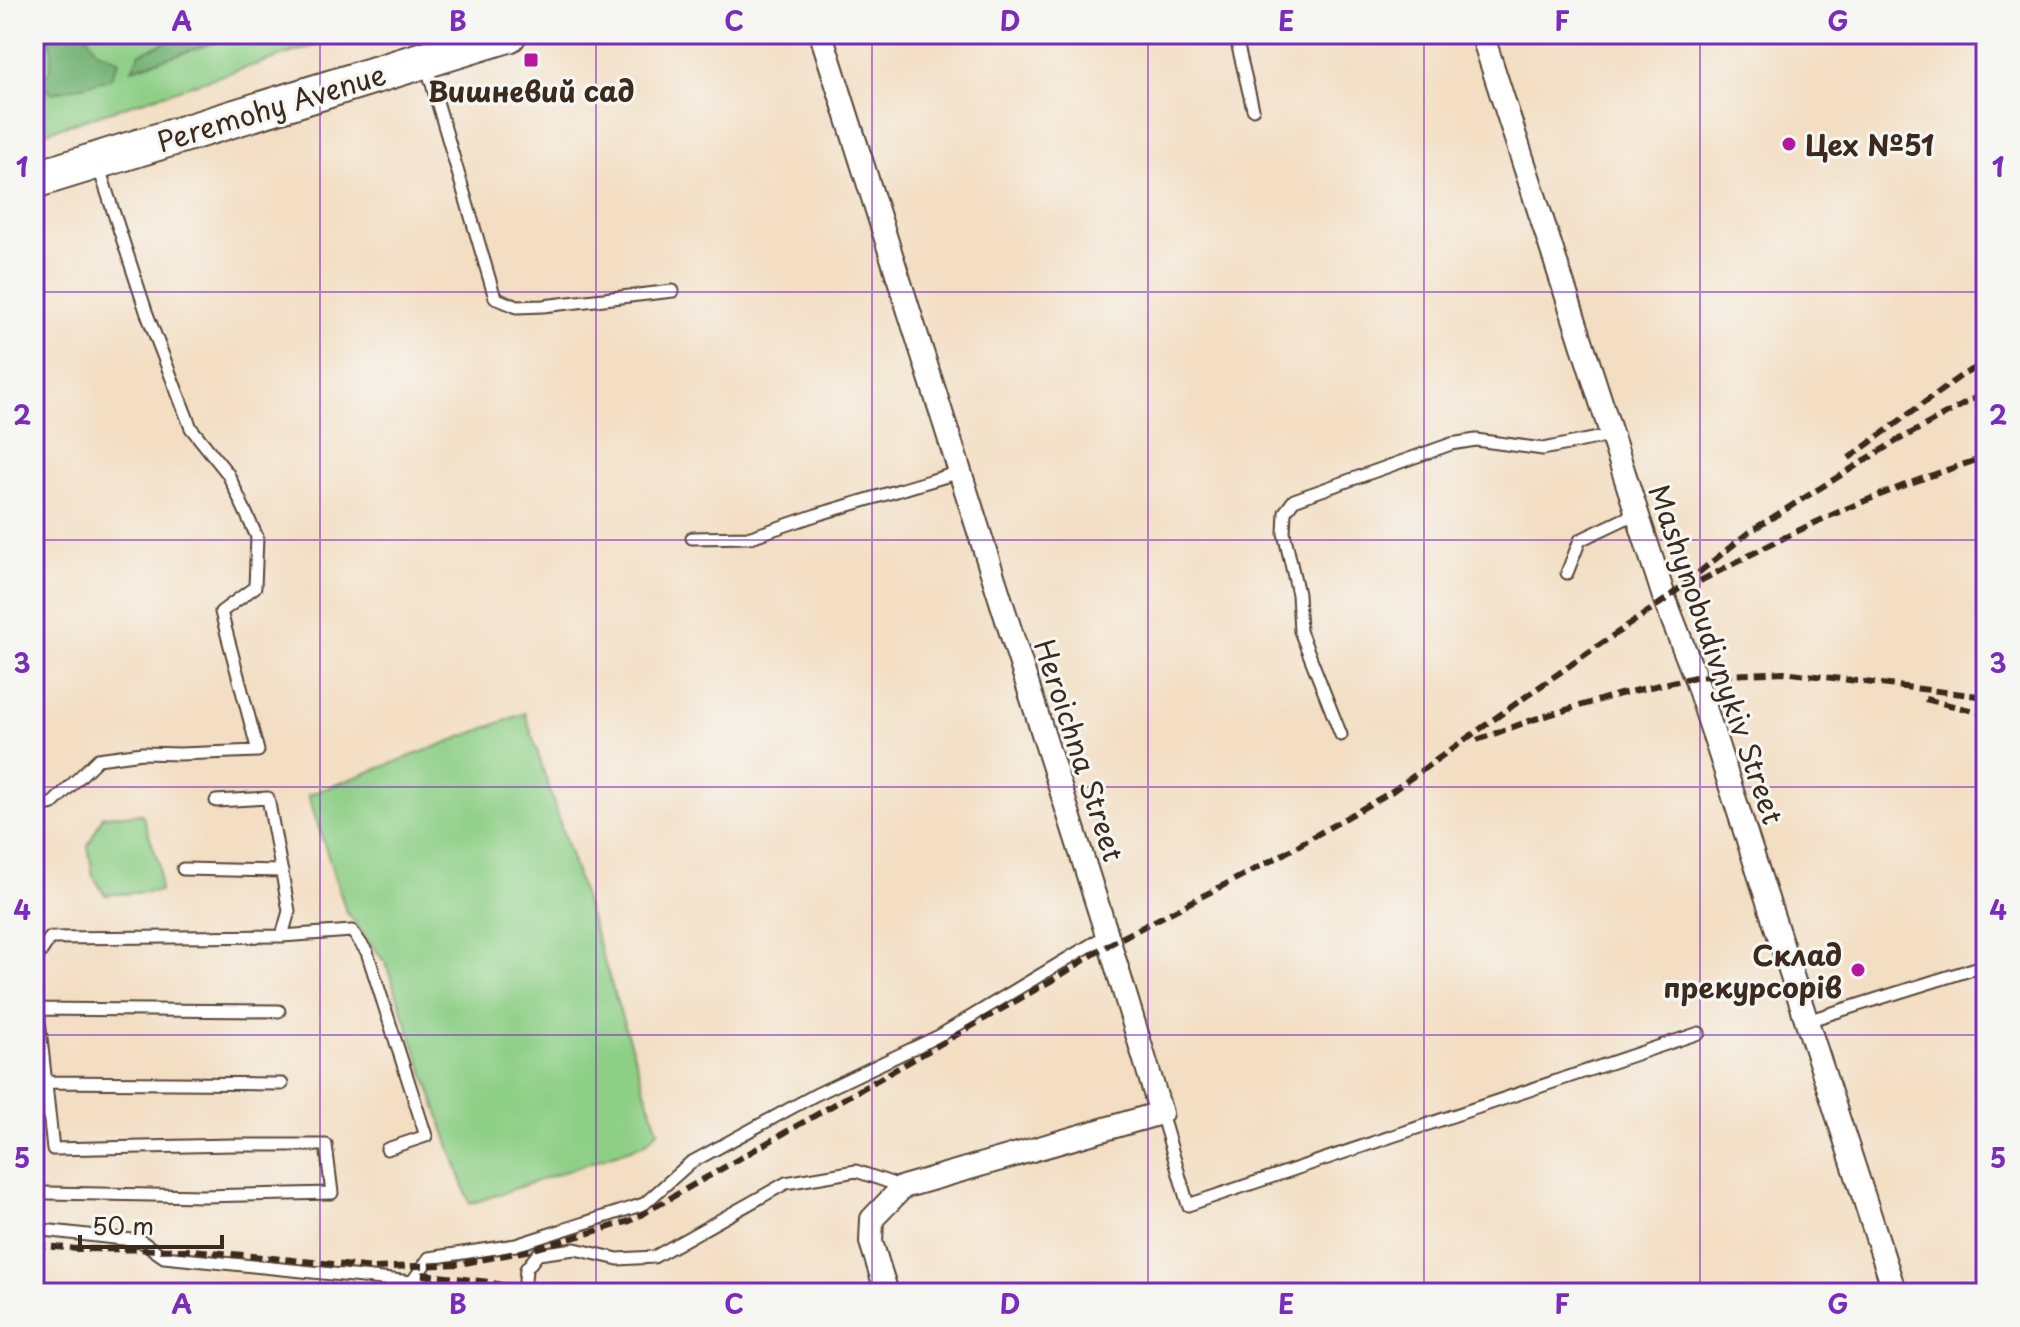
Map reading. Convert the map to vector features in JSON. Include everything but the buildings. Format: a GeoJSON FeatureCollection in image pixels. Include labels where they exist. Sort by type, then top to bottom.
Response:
{"type":"FeatureCollection","features":[{"type":"Feature","properties":{"kind":"main road","name":"Peremohy Avenue"},"geometry":{"type":"LineString","coordinates":[[34,180],[425,60],[469,40],[508,34]]}},
{"type":"Feature","properties":{"kind":"street","name":"Heroichna Street"},"geometry":{"type":"LineString","coordinates":[[821,34],[1161,1113]]}},
{"type":"Feature","properties":{"kind":"street","name":"Mashynobudivnykiv Street"},"geometry":{"type":"LineString","coordinates":[[1482,34],[1665,600],[1695,677],[1895,1293]]}},
{"type":"Feature","properties":{"kind":"street"},"geometry":{"type":"LineString","coordinates":[[887,1293],[871,1242],[872,1219],[903,1187],[1161,1113]]}},
{"type":"Feature","properties":{"kind":"lane"},"geometry":{"type":"LineString","coordinates":[[1235,34],[1253,109]]}},
{"type":"Feature","properties":{"kind":"lane"},"geometry":{"type":"LineString","coordinates":[[425,60],[495,298],[517,307],[543,306],[673,291]]}},
{"type":"Feature","properties":{"kind":"lane"},"geometry":{"type":"LineString","coordinates":[[34,808],[53,803],[98,759],[142,753],[258,751],[221,612],[255,587],[257,537],[228,474],[191,428],[147,314],[97,160]]}},
{"type":"Feature","properties":{"kind":"lane"},"geometry":{"type":"LineString","coordinates":[[1341,735],[1300,631],[1298,594],[1284,533],[1285,512],[1294,500],[1451,444],[1476,440],[1543,449],[1612,435]]}},
{"type":"Feature","properties":{"kind":"lane"},"geometry":{"type":"LineString","coordinates":[[692,538],[751,537],[960,472]]}},
{"type":"Feature","properties":{"kind":"lane"},"geometry":{"type":"LineString","coordinates":[[1567,573],[1580,540],[1637,513]]}},
{"type":"Feature","properties":{"kind":"lane"},"geometry":{"type":"LineString","coordinates":[[216,801],[268,798],[289,911],[282,936]]}},
{"type":"Feature","properties":{"kind":"lane"},"geometry":{"type":"LineString","coordinates":[[183,869],[282,871]]}},
{"type":"Feature","properties":{"kind":"lane"},"geometry":{"type":"LineString","coordinates":[[34,941],[50,938],[282,936],[352,931],[367,952],[426,1136],[387,1149]]}},
{"type":"Feature","properties":{"kind":"lane"},"geometry":{"type":"LineString","coordinates":[[412,1282],[429,1258],[516,1245],[644,1204],[690,1163],[815,1095],[939,1036],[1107,935]]}},
{"type":"Feature","properties":{"kind":"lane"},"geometry":{"type":"LineString","coordinates":[[34,962],[50,938]]}},
{"type":"Feature","properties":{"kind":"lane"},"geometry":{"type":"LineString","coordinates":[[1807,1021],[1986,965]]}},
{"type":"Feature","properties":{"kind":"lane"},"geometry":{"type":"LineString","coordinates":[[34,973],[53,1149],[326,1145],[332,1193],[203,1196],[48,1193]]}},
{"type":"Feature","properties":{"kind":"lane"},"geometry":{"type":"LineString","coordinates":[[36,1009],[279,1011]]}},
{"type":"Feature","properties":{"kind":"lane"},"geometry":{"type":"LineString","coordinates":[[1161,1113],[1188,1205],[1699,1033]]}},
{"type":"Feature","properties":{"kind":"lane"},"geometry":{"type":"LineString","coordinates":[[46,1082],[282,1084]]}},
{"type":"Feature","properties":{"kind":"lane"},"geometry":{"type":"LineString","coordinates":[[524,1293],[526,1269],[538,1254],[575,1249],[618,1259],[654,1257],[786,1183],[856,1171],[903,1187]]}},
{"type":"Feature","properties":{"kind":"lane"},"geometry":{"type":"LineString","coordinates":[[34,1229],[141,1241],[164,1257],[412,1282],[471,1293]]}},
{"type":"Feature","properties":{"kind":"green space"},"geometry":{"type":"Polygon","coordinates":[[[34,34],[350,34],[34,136],[34,34]]]}},
{"type":"Feature","properties":{"kind":"green space"},"geometry":{"type":"Polygon","coordinates":[[[48,34],[86,34],[96,50],[119,61],[110,79],[53,93],[34,81],[50,72],[52,52],[48,34]]]}},
{"type":"Feature","properties":{"kind":"green space"},"geometry":{"type":"Polygon","coordinates":[[[187,34],[241,34],[132,69],[140,53],[187,34]]]}},
{"type":"Feature","properties":{"kind":"green space"},"geometry":{"type":"Polygon","coordinates":[[[525,713],[658,1131],[645,1144],[470,1204],[386,964],[346,911],[308,795],[525,713]]]}},
{"type":"Feature","properties":{"kind":"green space"},"geometry":{"type":"Polygon","coordinates":[[[142,814],[159,864],[160,891],[105,895],[93,876],[88,846],[103,816],[142,814]]]}},
{"type":"Feature","properties":{"kind":"railway"},"geometry":{"type":"LineString","coordinates":[[1849,458],[1962,375],[1986,363]]}},
{"type":"Feature","properties":{"kind":"railway"},"geometry":{"type":"LineString","coordinates":[[34,1245],[77,1249],[192,1250],[374,1268],[460,1264],[531,1250],[630,1221],[1056,978],[1110,944],[1280,856],[1391,792],[1665,600],[1749,532],[1893,443],[1986,392]]}},
{"type":"Feature","properties":{"kind":"railway"},"geometry":{"type":"LineString","coordinates":[[1700,581],[1848,508],[1986,457]]}},
{"type":"Feature","properties":{"kind":"railway"},"geometry":{"type":"LineString","coordinates":[[1477,740],[1620,694],[1695,677],[1784,672],[1986,697]]}},
{"type":"Feature","properties":{"kind":"railway"},"geometry":{"type":"LineString","coordinates":[[1925,699],[1986,714]]}},
{"type":"Feature","properties":{"kind":"railway"},"geometry":{"type":"LineString","coordinates":[[422,1274],[489,1282],[533,1293]]}},
{"type":"Feature","properties":{"kind":"place","name":"Вишневий сад"},"geometry":{"type":"Point","coordinates":[531,60]}},
{"type":"Feature","properties":{"kind":"place","name":"Цех №51"},"geometry":{"type":"Point","coordinates":[1789,144]}},
{"type":"Feature","properties":{"kind":"place","name":"Склад прекурсорів"},"geometry":{"type":"Point","coordinates":[1858,970]}}]}
